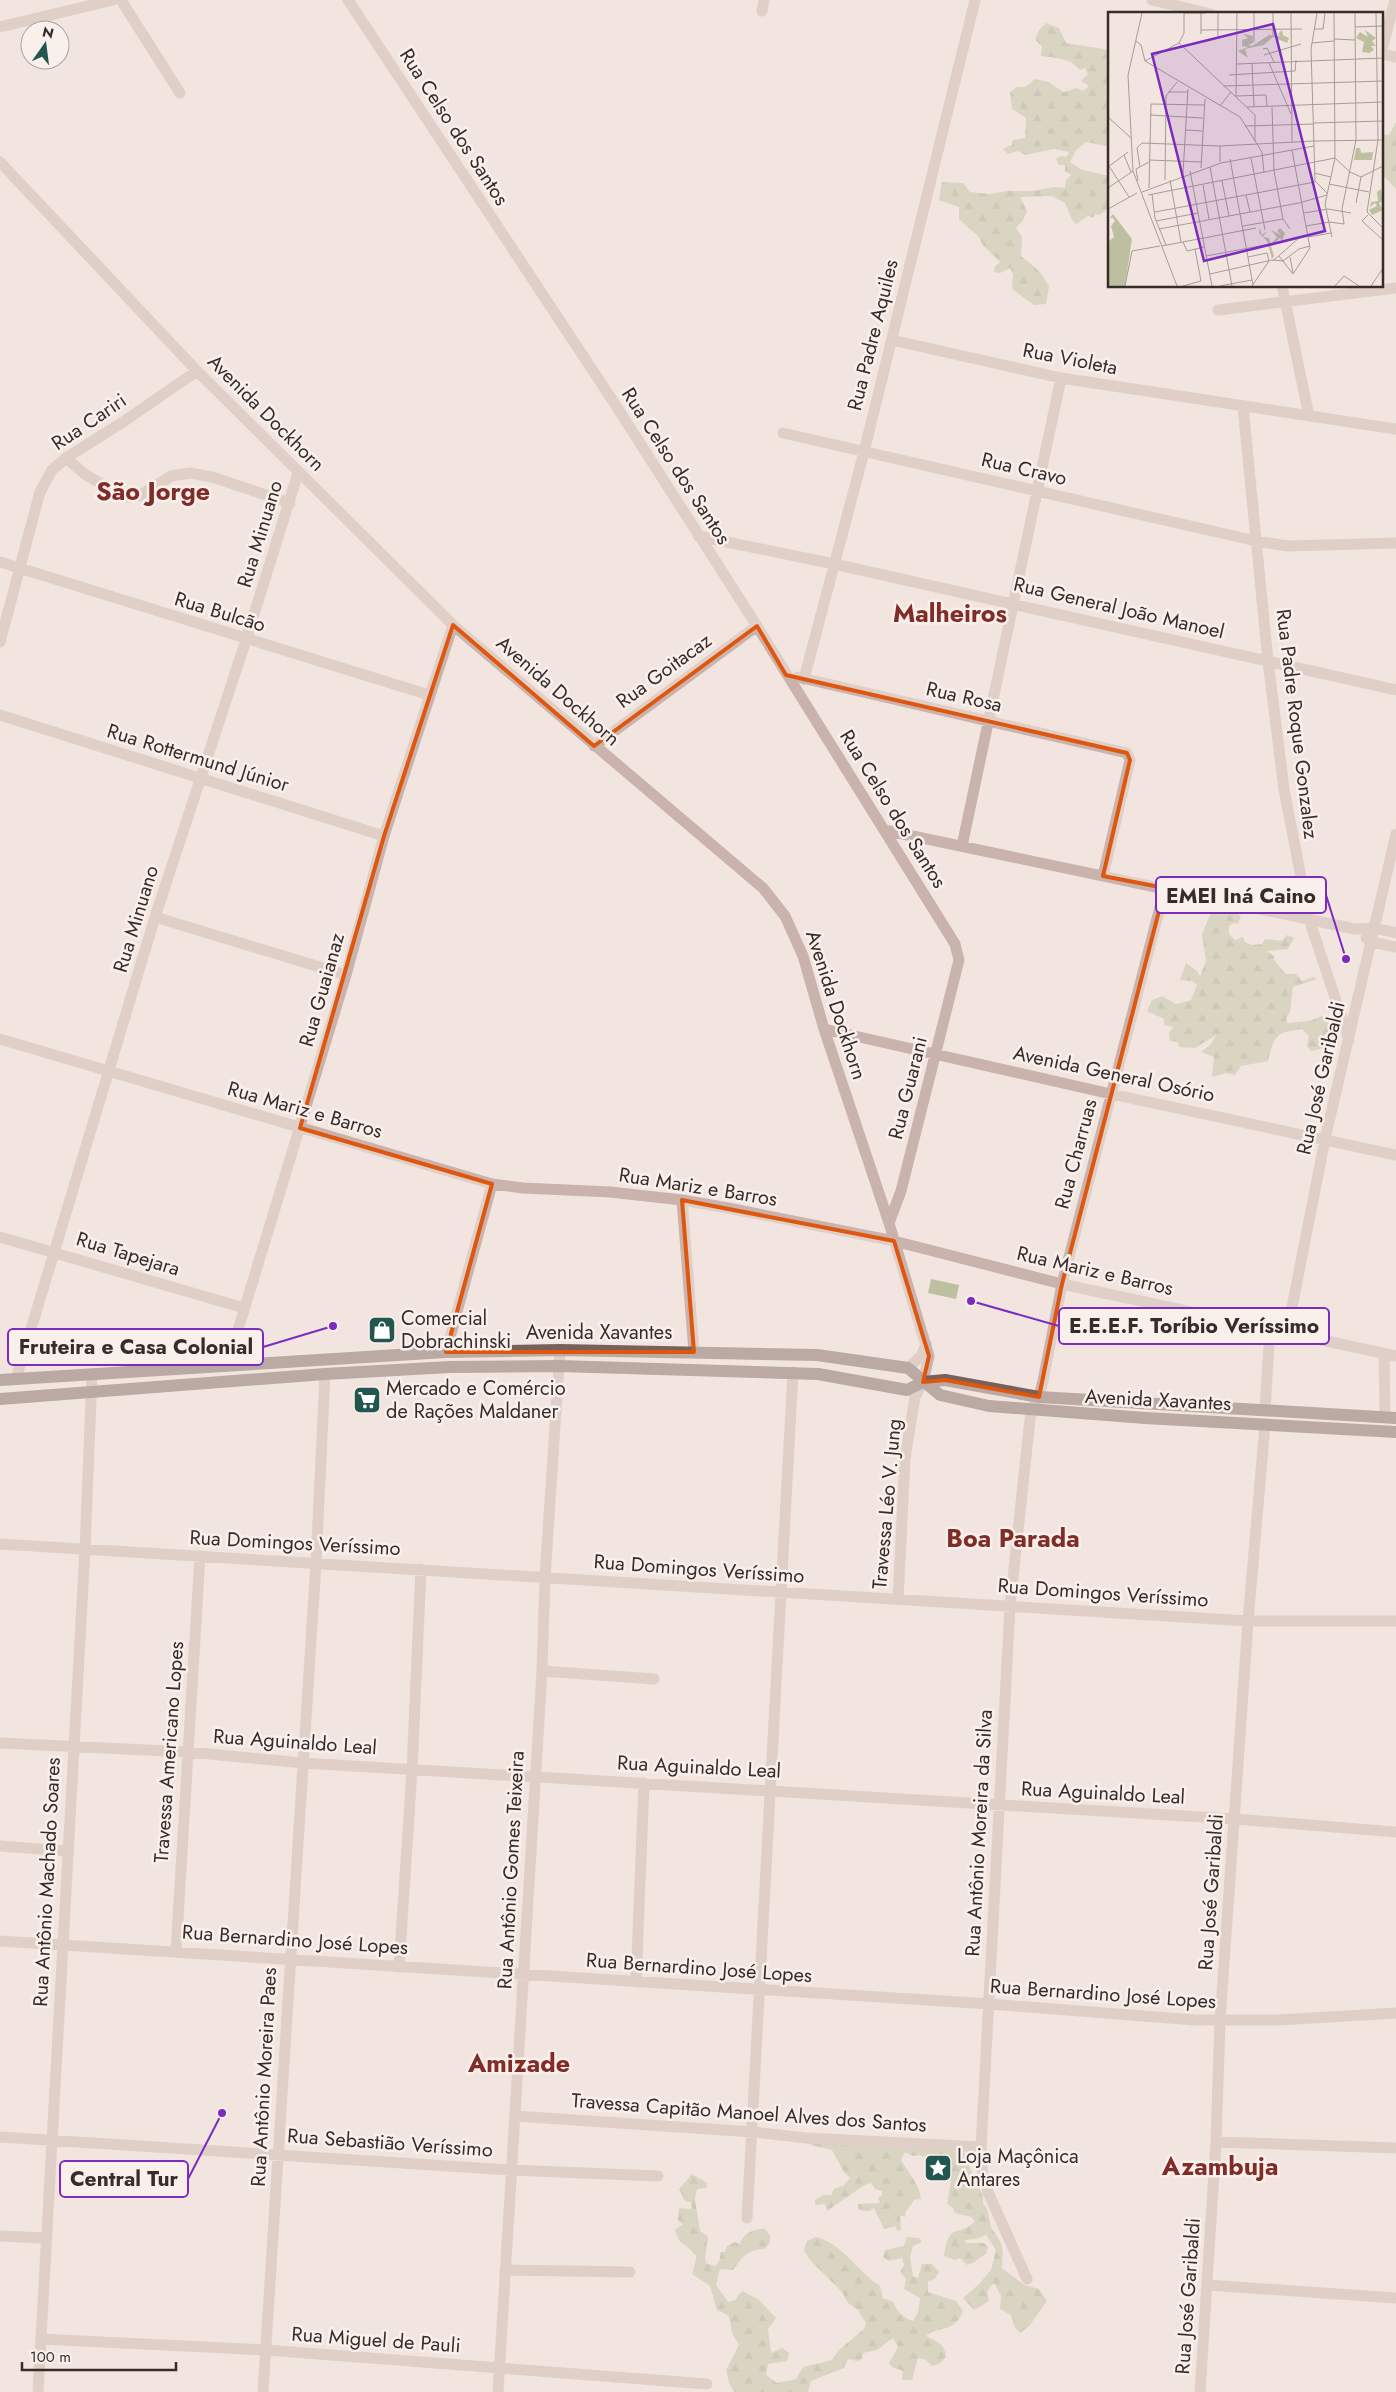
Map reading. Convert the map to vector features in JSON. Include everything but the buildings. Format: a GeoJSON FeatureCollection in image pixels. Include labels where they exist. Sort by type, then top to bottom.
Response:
{"type":"FeatureCollection","features":[{"type":"Feature","properties":{"kind":"main road","name":"Avenida Xavantes"},"geometry":{"type":"LineString","coordinates":[[0,1380],[446,1352],[560,1350],[818,1355],[908,1368],[940,1395],[989,1406],[1396,1432]]}},
{"type":"Feature","properties":{"kind":"main road","name":"Avenida Xavantes"},"geometry":{"type":"LineString","coordinates":[[0,1399],[325,1374],[450,1367],[559,1366],[793,1372],[818,1374],[907,1390],[923,1382],[945,1380],[1039,1396],[1391,1417]]}},
{"type":"Feature","properties":{"kind":"street"},"geometry":{"type":"LineString","coordinates":[[0,27],[113,0]]}},
{"type":"Feature","properties":{"kind":"street"},"geometry":{"type":"LineString","coordinates":[[121,0],[180,93]]}},
{"type":"Feature","properties":{"kind":"street","name":"Rua Celso dos Santos"},"geometry":{"type":"LineString","coordinates":[[348,0],[612,401],[756,626],[955,944],[959,960]]}},
{"type":"Feature","properties":{"kind":"street","name":"Rua Padre Aquiles"},"geometry":{"type":"LineString","coordinates":[[804,679],[864,452],[975,0]]}},
{"type":"Feature","properties":{"kind":"street"},"geometry":{"type":"LineString","coordinates":[[1152,0],[1202,12]]}},
{"type":"Feature","properties":{"kind":"street"},"geometry":{"type":"LineString","coordinates":[[1384,41],[1395,0]]}},
{"type":"Feature","properties":{"kind":"street","name":"Avenida Dockhorn"},"geometry":{"type":"LineString","coordinates":[[0,162],[197,371],[452,625],[763,888],[785,916],[799,948],[926,1344],[928,1356],[923,1382]]}},
{"type":"Feature","properties":{"kind":"street"},"geometry":{"type":"LineString","coordinates":[[1282,288],[1309,416]]}},
{"type":"Feature","properties":{"kind":"street"},"geometry":{"type":"LineString","coordinates":[[1218,310],[1396,288]]}},
{"type":"Feature","properties":{"kind":"street","name":"Rua Violeta"},"geometry":{"type":"LineString","coordinates":[[892,340],[1062,378],[1396,429]]}},
{"type":"Feature","properties":{"kind":"street","name":"Rua Cariri"},"geometry":{"type":"LineString","coordinates":[[0,642],[40,492],[52,470],[66,458],[197,371]]}},
{"type":"Feature","properties":{"kind":"street"},"geometry":{"type":"LineString","coordinates":[[962,846],[990,723],[1012,603],[1062,378]]}},
{"type":"Feature","properties":{"kind":"street","name":"Rua Padre Roque Gonzalez"},"geometry":{"type":"LineString","coordinates":[[1243,407],[1268,661],[1284,789],[1295,855],[1309,919],[1349,1040]]}},
{"type":"Feature","properties":{"kind":"street","name":"Rua Cravo"},"geometry":{"type":"LineString","coordinates":[[783,433],[1256,541],[1288,546],[1396,543]]}},
{"type":"Feature","properties":{"kind":"street"},"geometry":{"type":"LineString","coordinates":[[66,458],[86,475],[125,497],[139,496],[171,476],[190,473],[212,477],[290,503]]}},
{"type":"Feature","properties":{"kind":"street","name":"Rua Minuano"},"geometry":{"type":"LineString","coordinates":[[16,1379],[155,917],[199,778],[246,640],[298,473]]}},
{"type":"Feature","properties":{"kind":"street","name":"Rua General João Manoel"},"geometry":{"type":"LineString","coordinates":[[698,536],[1012,603],[1396,690]]}},
{"type":"Feature","properties":{"kind":"street","name":"Rua Bulcão"},"geometry":{"type":"LineString","coordinates":[[0,562],[246,640],[429,695]]}},
{"type":"Feature","properties":{"kind":"street","name":"Rua Guaianaz"},"geometry":{"type":"LineString","coordinates":[[227,1366],[346,975],[384,836],[452,625]]}},
{"type":"Feature","properties":{"kind":"street","name":"Rua Goitacaz"},"geometry":{"type":"LineString","coordinates":[[594,746],[756,626]]}},
{"type":"Feature","properties":{"kind":"street","name":"Rua Rosa"},"geometry":{"type":"LineString","coordinates":[[786,675],[1127,754],[1130,760],[1103,876]]}},
{"type":"Feature","properties":{"kind":"street","name":"Rua Rottermund Júnior"},"geometry":{"type":"LineString","coordinates":[[0,716],[384,836]]}},
{"type":"Feature","properties":{"kind":"street"},"geometry":{"type":"LineString","coordinates":[[884,830],[1355,929],[1374,928],[1396,933]]}},
{"type":"Feature","properties":{"kind":"street","name":"Rua José Garibaldi"},"geometry":{"type":"LineString","coordinates":[[1287,1333],[1325,1139],[1396,834]]}},
{"type":"Feature","properties":{"kind":"street","name":"Rua Charruas"},"geometry":{"type":"LineString","coordinates":[[1031,1410],[1039,1396],[1062,1284],[1165,888]]}},
{"type":"Feature","properties":{"kind":"street"},"geometry":{"type":"LineString","coordinates":[[155,917],[346,975]]}},
{"type":"Feature","properties":{"kind":"street"},"geometry":{"type":"LineString","coordinates":[[1355,929],[1371,942],[1396,947]]}},
{"type":"Feature","properties":{"kind":"street","name":"Rua Guarani"},"geometry":{"type":"LineString","coordinates":[[889,1224],[901,1191],[959,960]]}},
{"type":"Feature","properties":{"kind":"street","name":"Avenida General Osório"},"geometry":{"type":"LineString","coordinates":[[824,1029],[1111,1094],[1396,1155]]}},
{"type":"Feature","properties":{"kind":"street","name":"Rua Mariz e Barros"},"geometry":{"type":"LineString","coordinates":[[0,1039],[109,1073],[492,1184],[523,1188],[610,1192],[682,1200],[894,1241],[1062,1284],[1390,1355]]}},
{"type":"Feature","properties":{"kind":"street"},"geometry":{"type":"LineString","coordinates":[[446,1352],[492,1184]]}},
{"type":"Feature","properties":{"kind":"street"},"geometry":{"type":"LineString","coordinates":[[682,1200],[694,1352]]}},
{"type":"Feature","properties":{"kind":"street","name":"Rua Tapejara"},"geometry":{"type":"LineString","coordinates":[[0,1237],[54,1251],[244,1308]]}},
{"type":"Feature","properties":{"kind":"street"},"geometry":{"type":"LineString","coordinates":[[1265,1410],[1270,1329]]}},
{"type":"Feature","properties":{"kind":"street"},"geometry":{"type":"LineString","coordinates":[[908,1368],[921,1356],[926,1344]]}},
{"type":"Feature","properties":{"kind":"street","name":"Rua Antônio Gomes Teixeira"},"geometry":{"type":"LineString","coordinates":[[498,2392],[560,1350]]}},
{"type":"Feature","properties":{"kind":"street"},"geometry":{"type":"LineString","coordinates":[[1390,1355],[1391,1417]]}},
{"type":"Feature","properties":{"kind":"street"},"geometry":{"type":"LineString","coordinates":[[747,2218],[793,1372]]}},
{"type":"Feature","properties":{"kind":"street","name":"Rua Antônio Machado Soares"},"geometry":{"type":"LineString","coordinates":[[38,2392],[45,2238],[85,1550],[92,1374]]}},
{"type":"Feature","properties":{"kind":"street","name":"Rua Antônio Moreira Paes"},"geometry":{"type":"LineString","coordinates":[[263,2392],[316,1563],[325,1374]]}},
{"type":"Feature","properties":{"kind":"street","name":"Travessa Léo V. Jung"},"geometry":{"type":"LineString","coordinates":[[898,1600],[905,1458],[915,1397],[923,1382]]}},
{"type":"Feature","properties":{"kind":"street","name":"Rua Antônio Moreira da Silva"},"geometry":{"type":"LineString","coordinates":[[1027,2279],[988,2192],[982,2170],[981,2147],[1010,1606],[1031,1410]]}},
{"type":"Feature","properties":{"kind":"street","name":"Rua José Garibaldi"},"geometry":{"type":"LineString","coordinates":[[1200,2392],[1216,2142],[1220,2021],[1248,1621],[1265,1425]]}},
{"type":"Feature","properties":{"kind":"street","name":"Rua Domingos Veríssimo"},"geometry":{"type":"LineString","coordinates":[[0,1544],[1248,1621],[1396,1621]]}},
{"type":"Feature","properties":{"kind":"street","name":"Travessa Americano Lopes"},"geometry":{"type":"LineString","coordinates":[[176,1951],[200,1556]]}},
{"type":"Feature","properties":{"kind":"street"},"geometry":{"type":"LineString","coordinates":[[399,1967],[412,1770],[421,1569]]}},
{"type":"Feature","properties":{"kind":"street"},"geometry":{"type":"LineString","coordinates":[[542,1671],[654,1679]]}},
{"type":"Feature","properties":{"kind":"street","name":"Rua Aguinaldo Leal"},"geometry":{"type":"LineString","coordinates":[[0,1743],[188,1752],[303,1763],[1235,1819],[1396,1832]]}},
{"type":"Feature","properties":{"kind":"street"},"geometry":{"type":"LineString","coordinates":[[636,1982],[644,1783]]}},
{"type":"Feature","properties":{"kind":"street"},"geometry":{"type":"LineString","coordinates":[[0,1846],[68,1851]]}},
{"type":"Feature","properties":{"kind":"street","name":"Rua Bernardino José Lopes"},"geometry":{"type":"LineString","coordinates":[[0,1941],[290,1958],[523,1976],[990,2004],[1220,2021],[1279,2020],[1396,2013]]}},
{"type":"Feature","properties":{"kind":"street","name":"Travessa Capitão Manoel Alves dos Santos"},"geometry":{"type":"LineString","coordinates":[[515,2116],[753,2132],[806,2138],[981,2147]]}},
{"type":"Feature","properties":{"kind":"street","name":"Rua Sebastião Veríssimo"},"geometry":{"type":"LineString","coordinates":[[0,2137],[510,2170],[658,2176]]}},
{"type":"Feature","properties":{"kind":"street"},"geometry":{"type":"LineString","coordinates":[[1216,2142],[1396,2148]]}},
{"type":"Feature","properties":{"kind":"street"},"geometry":{"type":"LineString","coordinates":[[0,2236],[45,2238]]}},
{"type":"Feature","properties":{"kind":"street"},"geometry":{"type":"LineString","coordinates":[[506,2270],[630,2272]]}},
{"type":"Feature","properties":{"kind":"street"},"geometry":{"type":"LineString","coordinates":[[1208,2285],[1396,2298]]}},
{"type":"Feature","properties":{"kind":"street","name":"Rua Miguel de Pauli"},"geometry":{"type":"LineString","coordinates":[[41,2339],[266,2350],[707,2384]]}},
{"type":"Feature","properties":{"kind":"highlighted area"},"geometry":{"type":"Polygon","coordinates":[[[453,625],[594,746],[757,626],[786,675],[1127,753],[1130,760],[1103,876],[1165,888],[1062,1284],[1039,1397],[945,1380],[923,1382],[929,1356],[894,1241],[682,1200],[694,1352],[446,1352],[492,1184],[300,1128],[384,836],[453,625]]]}},
{"type":"Feature","properties":{"kind":"green space"},"geometry":{"type":"Polygon","coordinates":[[[1046,23],[1059,28],[1066,43],[1108,50],[1108,147],[1086,142],[1076,150],[1070,162],[1082,170],[1108,176],[1108,209],[1100,215],[1095,214],[1093,218],[1088,216],[1076,224],[1072,220],[1065,203],[1052,196],[1020,197],[1027,211],[1023,220],[1016,228],[1022,237],[1021,256],[1039,271],[1049,286],[1046,304],[1034,305],[1012,289],[1013,275],[1010,268],[1000,273],[994,272],[995,266],[1000,262],[982,244],[979,237],[959,219],[959,207],[939,200],[942,182],[963,183],[970,192],[990,194],[1007,191],[1033,191],[1055,187],[1065,188],[1066,180],[1071,175],[1065,171],[1065,165],[1059,165],[1056,159],[1061,156],[1066,157],[1069,152],[1054,149],[1025,155],[1018,151],[1008,154],[1003,149],[1012,145],[1013,140],[1025,138],[1026,118],[1012,109],[1010,93],[1016,87],[1025,87],[1035,79],[1048,82],[1064,92],[1077,88],[1083,91],[1089,86],[1081,81],[1088,74],[1085,68],[1080,70],[1067,61],[1041,56],[1042,46],[1035,40],[1039,30],[1046,23]]]}},
{"type":"Feature","properties":{"kind":"green space"},"geometry":{"type":"Polygon","coordinates":[[[1396,122],[1396,189],[1384,176],[1384,134],[1389,135],[1396,122]]]}},
{"type":"Feature","properties":{"kind":"green space"},"geometry":{"type":"Polygon","coordinates":[[[1213,908],[1238,913],[1241,917],[1238,924],[1234,923],[1229,926],[1229,934],[1235,940],[1243,937],[1245,942],[1252,945],[1262,944],[1265,939],[1282,941],[1287,935],[1294,938],[1288,949],[1266,951],[1274,956],[1274,960],[1286,974],[1296,974],[1302,981],[1313,977],[1317,979],[1293,987],[1290,1012],[1286,1018],[1287,1023],[1310,1021],[1322,1016],[1337,1026],[1339,1044],[1311,1051],[1307,1046],[1309,1036],[1302,1029],[1293,1030],[1277,1037],[1272,1046],[1268,1061],[1241,1066],[1235,1075],[1226,1073],[1212,1077],[1214,1057],[1201,1052],[1211,1044],[1216,1035],[1195,1048],[1179,1047],[1178,1042],[1170,1041],[1169,1032],[1174,1027],[1164,1025],[1164,1019],[1147,1011],[1152,1000],[1162,996],[1176,1004],[1191,1000],[1197,985],[1192,981],[1180,980],[1186,963],[1197,971],[1200,976],[1206,961],[1202,934],[1213,908]]]}},
{"type":"Feature","properties":{"kind":"green space"},"geometry":{"type":"Polygon","coordinates":[[[931,1279],[959,1285],[956,1299],[928,1293],[931,1279]]]}},
{"type":"Feature","properties":{"kind":"green space"},"geometry":{"type":"Polygon","coordinates":[[[812,2141],[944,2148],[956,2152],[961,2149],[969,2158],[969,2166],[983,2196],[983,2203],[987,2209],[991,2227],[1000,2241],[1003,2251],[1002,2268],[1024,2285],[1039,2289],[1047,2301],[1029,2326],[1020,2333],[1015,2328],[1011,2315],[1000,2309],[1001,2296],[994,2283],[987,2291],[989,2301],[974,2310],[963,2298],[991,2270],[996,2250],[986,2235],[976,2239],[965,2240],[966,2243],[984,2243],[988,2247],[986,2254],[972,2263],[967,2265],[960,2258],[955,2260],[944,2256],[946,2245],[952,2233],[964,2229],[975,2221],[971,2217],[955,2213],[953,2208],[947,2204],[951,2180],[948,2174],[943,2173],[943,2166],[947,2164],[950,2158],[937,2163],[933,2160],[934,2155],[928,2154],[922,2157],[920,2155],[913,2156],[905,2152],[901,2160],[916,2184],[921,2199],[914,2200],[905,2213],[906,2217],[900,2215],[901,2230],[897,2231],[896,2226],[884,2229],[874,2208],[869,2211],[859,2210],[858,2204],[880,2203],[878,2198],[882,2195],[882,2191],[875,2189],[871,2183],[863,2186],[827,2211],[825,2204],[815,2205],[815,2200],[823,2195],[831,2195],[834,2189],[844,2185],[850,2178],[844,2172],[832,2150],[811,2145],[812,2141]]]}},
{"type":"Feature","properties":{"kind":"green space"},"geometry":{"type":"Polygon","coordinates":[[[692,2174],[707,2183],[706,2188],[697,2189],[695,2199],[700,2231],[708,2237],[706,2263],[715,2266],[719,2262],[721,2252],[725,2252],[727,2246],[734,2242],[740,2244],[750,2232],[765,2229],[770,2235],[770,2242],[765,2249],[749,2252],[733,2270],[720,2269],[716,2285],[728,2302],[735,2300],[742,2291],[758,2299],[776,2318],[768,2329],[771,2353],[782,2348],[789,2353],[787,2361],[768,2364],[766,2375],[777,2383],[796,2379],[803,2367],[832,2360],[839,2350],[864,2329],[866,2323],[858,2310],[848,2303],[842,2292],[810,2260],[804,2250],[807,2241],[816,2237],[826,2240],[842,2252],[880,2286],[883,2298],[893,2302],[901,2314],[913,2321],[918,2312],[920,2298],[904,2289],[906,2279],[900,2272],[904,2265],[902,2258],[889,2261],[883,2257],[885,2250],[904,2246],[907,2237],[919,2238],[922,2242],[913,2246],[910,2257],[913,2276],[918,2278],[922,2264],[932,2264],[939,2272],[935,2279],[928,2281],[928,2292],[956,2301],[963,2311],[956,2323],[926,2336],[942,2346],[946,2357],[939,2364],[932,2366],[926,2360],[918,2358],[912,2380],[902,2380],[903,2371],[892,2367],[889,2363],[898,2347],[893,2338],[877,2350],[863,2353],[862,2359],[857,2361],[848,2359],[844,2368],[811,2381],[808,2392],[734,2392],[729,2383],[726,2370],[739,2345],[732,2333],[729,2316],[717,2310],[710,2286],[692,2274],[697,2256],[679,2240],[675,2230],[683,2224],[678,2220],[679,2208],[692,2209],[691,2202],[685,2201],[679,2189],[692,2174]]]}},
{"type":"Feature","properties":{"kind":"place","name":"EMEI Iná Caino"},"geometry":{"type":"Point","coordinates":[1346,959]}},
{"type":"Feature","properties":{"kind":"place","name":"E.E.E.F. Toríbio Veríssimo"},"geometry":{"type":"Point","coordinates":[971,1301]}},
{"type":"Feature","properties":{"kind":"place","name":"Fruteira e Casa Colonial"},"geometry":{"type":"Point","coordinates":[333,1326]}},
{"type":"Feature","properties":{"kind":"place","name":"Comercial Dobrachinski"},"geometry":{"type":"Point","coordinates":[382,1330]}},
{"type":"Feature","properties":{"kind":"place","name":"Mercado e Comércio de Rações Maldaner"},"geometry":{"type":"Point","coordinates":[367,1400]}},
{"type":"Feature","properties":{"kind":"place","name":"Central Tur"},"geometry":{"type":"Point","coordinates":[222,2113]}},
{"type":"Feature","properties":{"kind":"place","name":"Loja Maçônica Antares"},"geometry":{"type":"Point","coordinates":[938,2168]}},
{"type":"Feature","properties":{"kind":"district","name":"São Jorge"},"geometry":{"type":"Point","coordinates":[153,491]}},
{"type":"Feature","properties":{"kind":"district","name":"Malheiros"},"geometry":{"type":"Point","coordinates":[950,613]}},
{"type":"Feature","properties":{"kind":"district","name":"Boa Parada"},"geometry":{"type":"Point","coordinates":[1013,1538]}},
{"type":"Feature","properties":{"kind":"district","name":"Amizade"},"geometry":{"type":"Point","coordinates":[519,2063]}},
{"type":"Feature","properties":{"kind":"district","name":"Azambuja"},"geometry":{"type":"Point","coordinates":[1220,2166]}}]}
